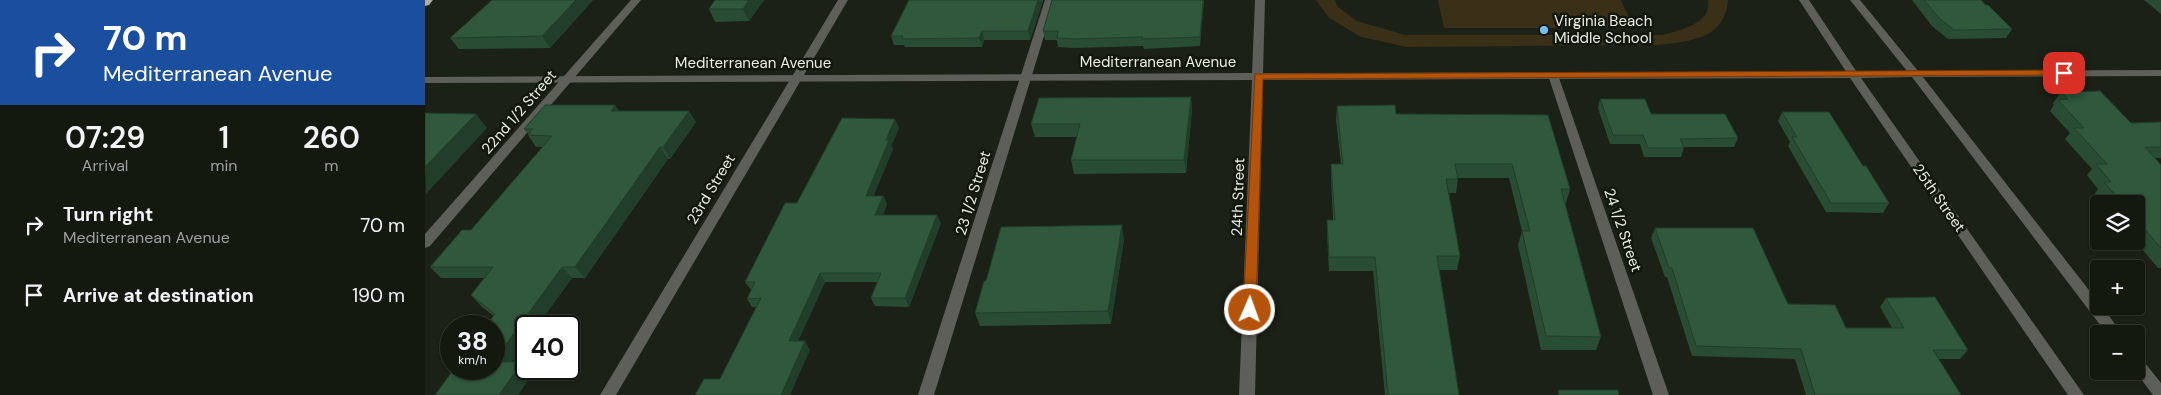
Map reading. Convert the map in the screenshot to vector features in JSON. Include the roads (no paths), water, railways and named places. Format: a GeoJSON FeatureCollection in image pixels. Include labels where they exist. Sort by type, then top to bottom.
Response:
{"type":"FeatureCollection","features":[{"type":"Feature","properties":{"kind":"highway"},"geometry":{"type":"LineString","coordinates":[[425,3],[428,0]]}},
{"type":"Feature","properties":{"kind":"street","name":"22nd 1/2 Street"},"geometry":{"type":"LineString","coordinates":[[425,243],[636,0]]}},
{"type":"Feature","properties":{"kind":"street","name":"23rd Street"},"geometry":{"type":"LineString","coordinates":[[608,395],[843,0]]}},
{"type":"Feature","properties":{"kind":"street","name":"23 1/2 Street"},"geometry":{"type":"LineString","coordinates":[[926,395],[1050,0]]}},
{"type":"Feature","properties":{"kind":"street","name":"24th Street"},"geometry":{"type":"LineString","coordinates":[[1247,395],[1259,76],[1260,0]]}},
{"type":"Feature","properties":{"kind":"street","name":"25th Street"},"geometry":{"type":"LineString","coordinates":[[1804,0],[1853,74],[2076,395]]}},
{"type":"Feature","properties":{"kind":"street"},"geometry":{"type":"LineString","coordinates":[[1855,0],[1915,74],[2108,325]]}},
{"type":"Feature","properties":{"kind":"street","name":"Mediterranean Avenue"},"geometry":{"type":"LineString","coordinates":[[425,80],[2161,73]]}},
{"type":"Feature","properties":{"kind":"street","name":"24 1/2 Street"},"geometry":{"type":"LineString","coordinates":[[1553,75],[1661,395]]}},
{"type":"Feature","properties":{"kind":"street"},"geometry":{"type":"LineString","coordinates":[[2145,374],[2161,394]]}},
{"type":"Feature","properties":{"kind":"place","name":"Virginia Beach Middle School"},"geometry":{"type":"Point","coordinates":[1544,30]}}]}
